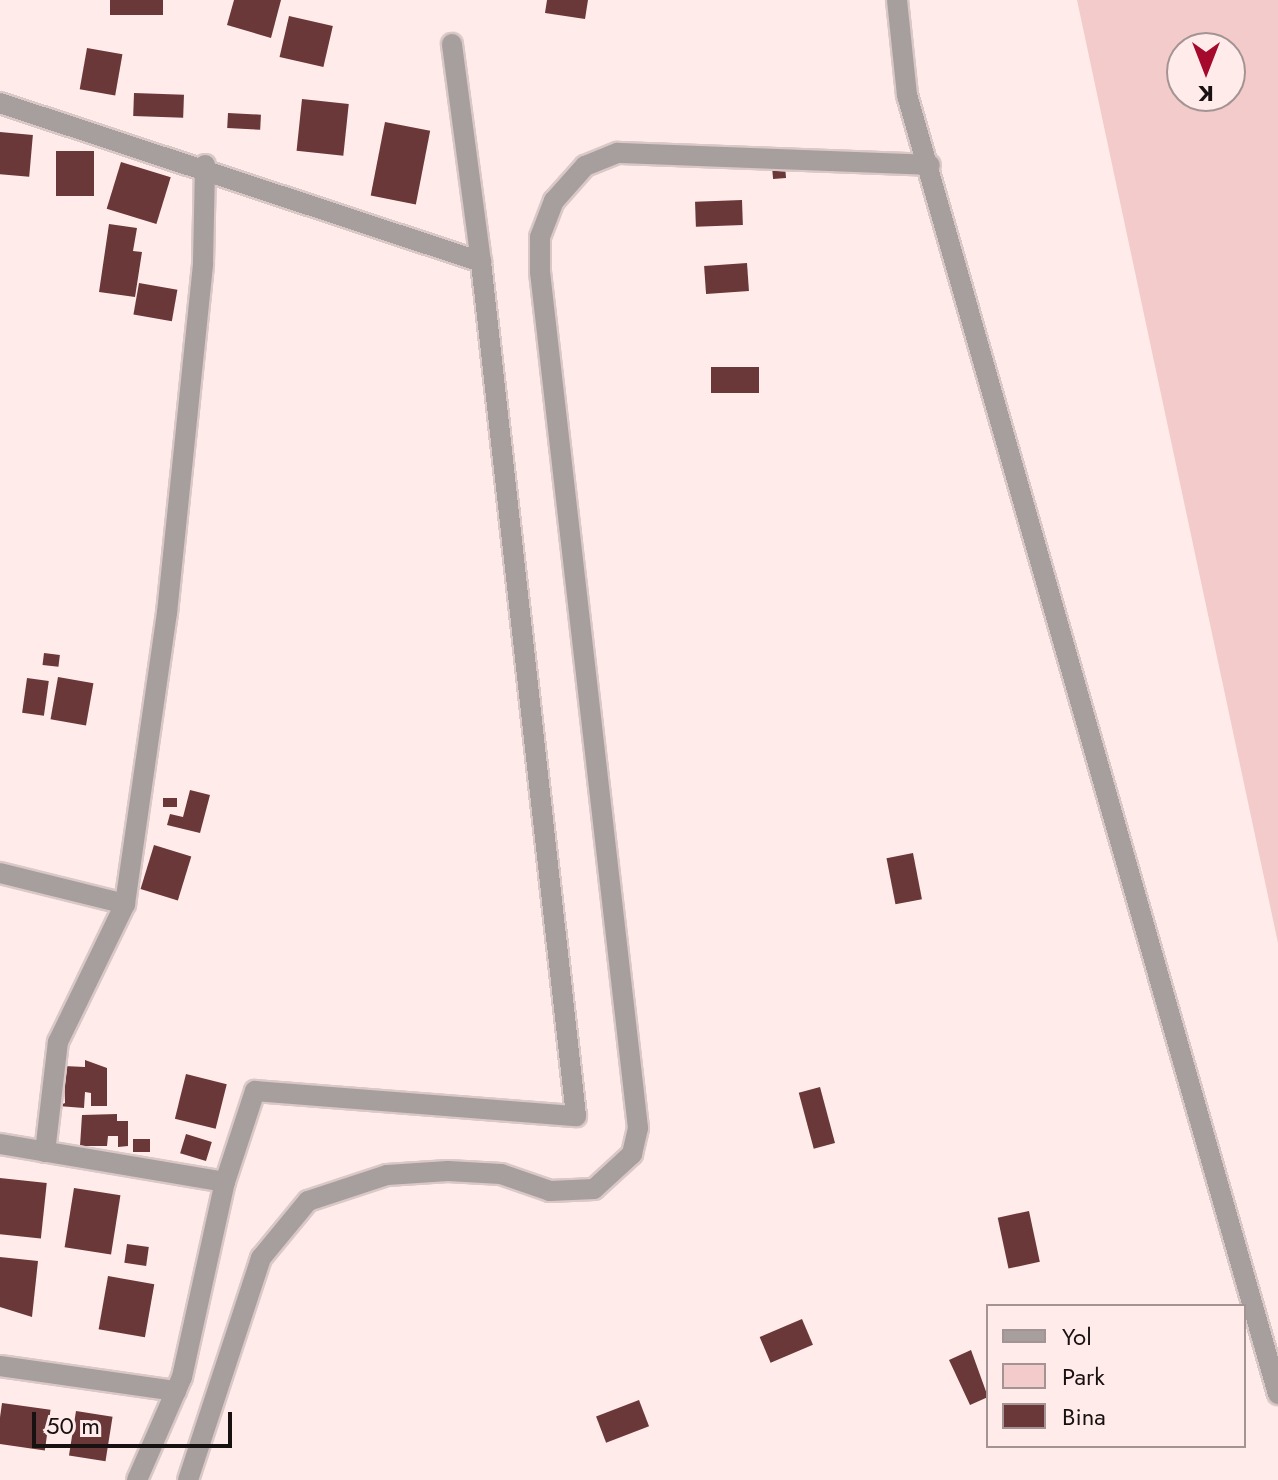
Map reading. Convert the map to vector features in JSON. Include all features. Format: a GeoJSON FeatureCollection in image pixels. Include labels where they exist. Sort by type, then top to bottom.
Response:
{"type":"FeatureCollection","features":[{"type":"Feature","properties":{"kind":"street"},"geometry":{"type":"LineString","coordinates":[[897,0],[907,95],[930,165],[1278,1394]]}},
{"type":"Feature","properties":{"kind":"street"},"geometry":{"type":"LineString","coordinates":[[137,1480],[176,1391],[225,1182],[255,1091],[576,1116],[481,262],[452,44]]}},
{"type":"Feature","properties":{"kind":"street"},"geometry":{"type":"LineString","coordinates":[[0,103],[205,165],[481,262]]}},
{"type":"Feature","properties":{"kind":"street"},"geometry":{"type":"LineString","coordinates":[[188,1480],[261,1258],[308,1201],[387,1175],[448,1171],[501,1174],[550,1191],[594,1189],[632,1154],[638,1128],[540,272],[540,237],[554,201],[585,166],[618,153],[930,165]]}},
{"type":"Feature","properties":{"kind":"street"},"geometry":{"type":"LineString","coordinates":[[45,1152],[58,1042],[125,904],[167,613],[203,263],[205,165]]}},
{"type":"Feature","properties":{"kind":"street"},"geometry":{"type":"LineString","coordinates":[[0,873],[125,904]]}},
{"type":"Feature","properties":{"kind":"street"},"geometry":{"type":"LineString","coordinates":[[0,1144],[225,1182]]}},
{"type":"Feature","properties":{"kind":"street"},"geometry":{"type":"LineString","coordinates":[[0,1366],[176,1391]]}},
{"type":"Feature","properties":{"kind":"green space"},"geometry":{"type":"Polygon","coordinates":[[[1077,0],[1278,0],[1278,943],[1077,0]]]}},
{"type":"Feature","properties":{"kind":"building"},"geometry":{"type":"Polygon","coordinates":[[[110,0],[163,0],[163,15],[110,15],[110,0]]]}},
{"type":"Feature","properties":{"kind":"building"},"geometry":{"type":"Polygon","coordinates":[[[234,0],[281,0],[271,38],[227,25],[234,0]]]}},
{"type":"Feature","properties":{"kind":"building"},"geometry":{"type":"Polygon","coordinates":[[[547,0],[588,0],[585,19],[545,13],[547,0]]]}},
{"type":"Feature","properties":{"kind":"building"},"geometry":{"type":"Polygon","coordinates":[[[289,16],[333,26],[323,67],[280,57],[289,16]]]}},
{"type":"Feature","properties":{"kind":"building"},"geometry":{"type":"Polygon","coordinates":[[[87,48],[122,54],[115,96],[80,89],[87,48]]]}},
{"type":"Feature","properties":{"kind":"building"},"geometry":{"type":"Polygon","coordinates":[[[134,93],[184,95],[183,118],[133,116],[134,93]]]}},
{"type":"Feature","properties":{"kind":"building"},"geometry":{"type":"Polygon","coordinates":[[[302,99],[349,104],[343,156],[297,151],[302,99]]]}},
{"type":"Feature","properties":{"kind":"building"},"geometry":{"type":"Polygon","coordinates":[[[228,113],[261,115],[260,130],[227,128],[228,113]]]}},
{"type":"Feature","properties":{"kind":"building"},"geometry":{"type":"Polygon","coordinates":[[[385,122],[430,131],[416,204],[371,196],[385,122]]]}},
{"type":"Feature","properties":{"kind":"building"},"geometry":{"type":"Polygon","coordinates":[[[0,132],[33,135],[29,177],[0,174],[0,132]]]}},
{"type":"Feature","properties":{"kind":"building"},"geometry":{"type":"Polygon","coordinates":[[[56,151],[94,151],[94,196],[56,196],[56,151]]]}},
{"type":"Feature","properties":{"kind":"building"},"geometry":{"type":"Polygon","coordinates":[[[121,162],[171,177],[156,224],[107,209],[121,162]]]}},
{"type":"Feature","properties":{"kind":"building"},"geometry":{"type":"Polygon","coordinates":[[[785,166],[786,178],[773,179],[772,167],[785,166]]]}},
{"type":"Feature","properties":{"kind":"building"},"geometry":{"type":"Polygon","coordinates":[[[742,200],[743,225],[696,227],[695,202],[742,200]]]}},
{"type":"Feature","properties":{"kind":"building"},"geometry":{"type":"Polygon","coordinates":[[[109,224],[137,228],[133,251],[142,252],[135,297],[99,292],[109,224]]]}},
{"type":"Feature","properties":{"kind":"building"},"geometry":{"type":"Polygon","coordinates":[[[747,263],[749,291],[706,294],[704,266],[747,263]]]}},
{"type":"Feature","properties":{"kind":"building"},"geometry":{"type":"Polygon","coordinates":[[[139,283],[177,290],[172,321],[133,315],[139,283]]]}},
{"type":"Feature","properties":{"kind":"building"},"geometry":{"type":"Polygon","coordinates":[[[711,367],[759,367],[759,393],[711,393],[711,367]]]}},
{"type":"Feature","properties":{"kind":"building"},"geometry":{"type":"Polygon","coordinates":[[[44,653],[60,655],[58,667],[43,665],[44,653]]]}},
{"type":"Feature","properties":{"kind":"building"},"geometry":{"type":"Polygon","coordinates":[[[58,677],[93,683],[86,726],[51,719],[58,677]]]}},
{"type":"Feature","properties":{"kind":"building"},"geometry":{"type":"Polygon","coordinates":[[[27,678],[49,681],[44,716],[22,713],[27,678]]]}},
{"type":"Feature","properties":{"kind":"building"},"geometry":{"type":"Polygon","coordinates":[[[190,790],[210,795],[200,833],[167,825],[170,814],[183,817],[190,790]]]}},
{"type":"Feature","properties":{"kind":"building"},"geometry":{"type":"Polygon","coordinates":[[[163,798],[177,798],[177,807],[163,807],[163,798]]]}},
{"type":"Feature","properties":{"kind":"building"},"geometry":{"type":"Polygon","coordinates":[[[154,845],[191,856],[178,900],[141,889],[154,845]]]}},
{"type":"Feature","properties":{"kind":"building"},"geometry":{"type":"Polygon","coordinates":[[[913,853],[922,899],[895,904],[886,858],[913,853]]]}},
{"type":"Feature","properties":{"kind":"building"},"geometry":{"type":"Polygon","coordinates":[[[85,1060],[107,1068],[107,1106],[91,1106],[91,1093],[85,1092],[84,1108],[58,1106],[65,1103],[64,1066],[85,1067],[85,1060]]]}},
{"type":"Feature","properties":{"kind":"building"},"geometry":{"type":"Polygon","coordinates":[[[186,1074],[227,1084],[216,1129],[175,1119],[186,1074]]]}},
{"type":"Feature","properties":{"kind":"building"},"geometry":{"type":"Polygon","coordinates":[[[820,1087],[835,1143],[814,1149],[799,1093],[820,1087]]]}},
{"type":"Feature","properties":{"kind":"building"},"geometry":{"type":"Polygon","coordinates":[[[117,1114],[117,1121],[128,1121],[128,1146],[118,1147],[118,1136],[108,1136],[107,1146],[80,1146],[82,1115],[117,1114]]]}},
{"type":"Feature","properties":{"kind":"building"},"geometry":{"type":"Polygon","coordinates":[[[186,1134],[212,1142],[206,1161],[180,1153],[186,1134]]]}},
{"type":"Feature","properties":{"kind":"building"},"geometry":{"type":"Polygon","coordinates":[[[133,1139],[150,1139],[150,1152],[133,1152],[133,1139]]]}},
{"type":"Feature","properties":{"kind":"building"},"geometry":{"type":"Polygon","coordinates":[[[0,1178],[47,1183],[41,1239],[0,1234],[0,1178]]]}},
{"type":"Feature","properties":{"kind":"building"},"geometry":{"type":"Polygon","coordinates":[[[74,1188],[120,1195],[111,1255],[65,1247],[74,1188]]]}},
{"type":"Feature","properties":{"kind":"building"},"geometry":{"type":"Polygon","coordinates":[[[1029,1211],[1040,1262],[1009,1269],[998,1218],[1029,1211]]]}},
{"type":"Feature","properties":{"kind":"building"},"geometry":{"type":"Polygon","coordinates":[[[127,1244],[149,1247],[146,1266],[124,1263],[127,1244]]]}},
{"type":"Feature","properties":{"kind":"building"},"geometry":{"type":"Polygon","coordinates":[[[0,1257],[38,1261],[32,1317],[0,1307],[0,1257]]]}},
{"type":"Feature","properties":{"kind":"building"},"geometry":{"type":"Polygon","coordinates":[[[108,1276],[154,1284],[145,1337],[99,1329],[108,1276]]]}},
{"type":"Feature","properties":{"kind":"building"},"geometry":{"type":"Polygon","coordinates":[[[802,1319],[813,1345],[771,1363],[760,1337],[802,1319]]]}},
{"type":"Feature","properties":{"kind":"building"},"geometry":{"type":"Polygon","coordinates":[[[971,1350],[986,1398],[970,1405],[949,1360],[971,1350]]]}},
{"type":"Feature","properties":{"kind":"building"},"geometry":{"type":"Polygon","coordinates":[[[639,1400],[649,1426],[606,1443],[596,1416],[639,1400]]]}},
{"type":"Feature","properties":{"kind":"building"},"geometry":{"type":"Polygon","coordinates":[[[2,1403],[51,1410],[45,1450],[0,1444],[2,1403]]]}},
{"type":"Feature","properties":{"kind":"building"},"geometry":{"type":"Polygon","coordinates":[[[76,1411],[113,1417],[106,1461],[69,1455],[76,1411]]]}}]}
